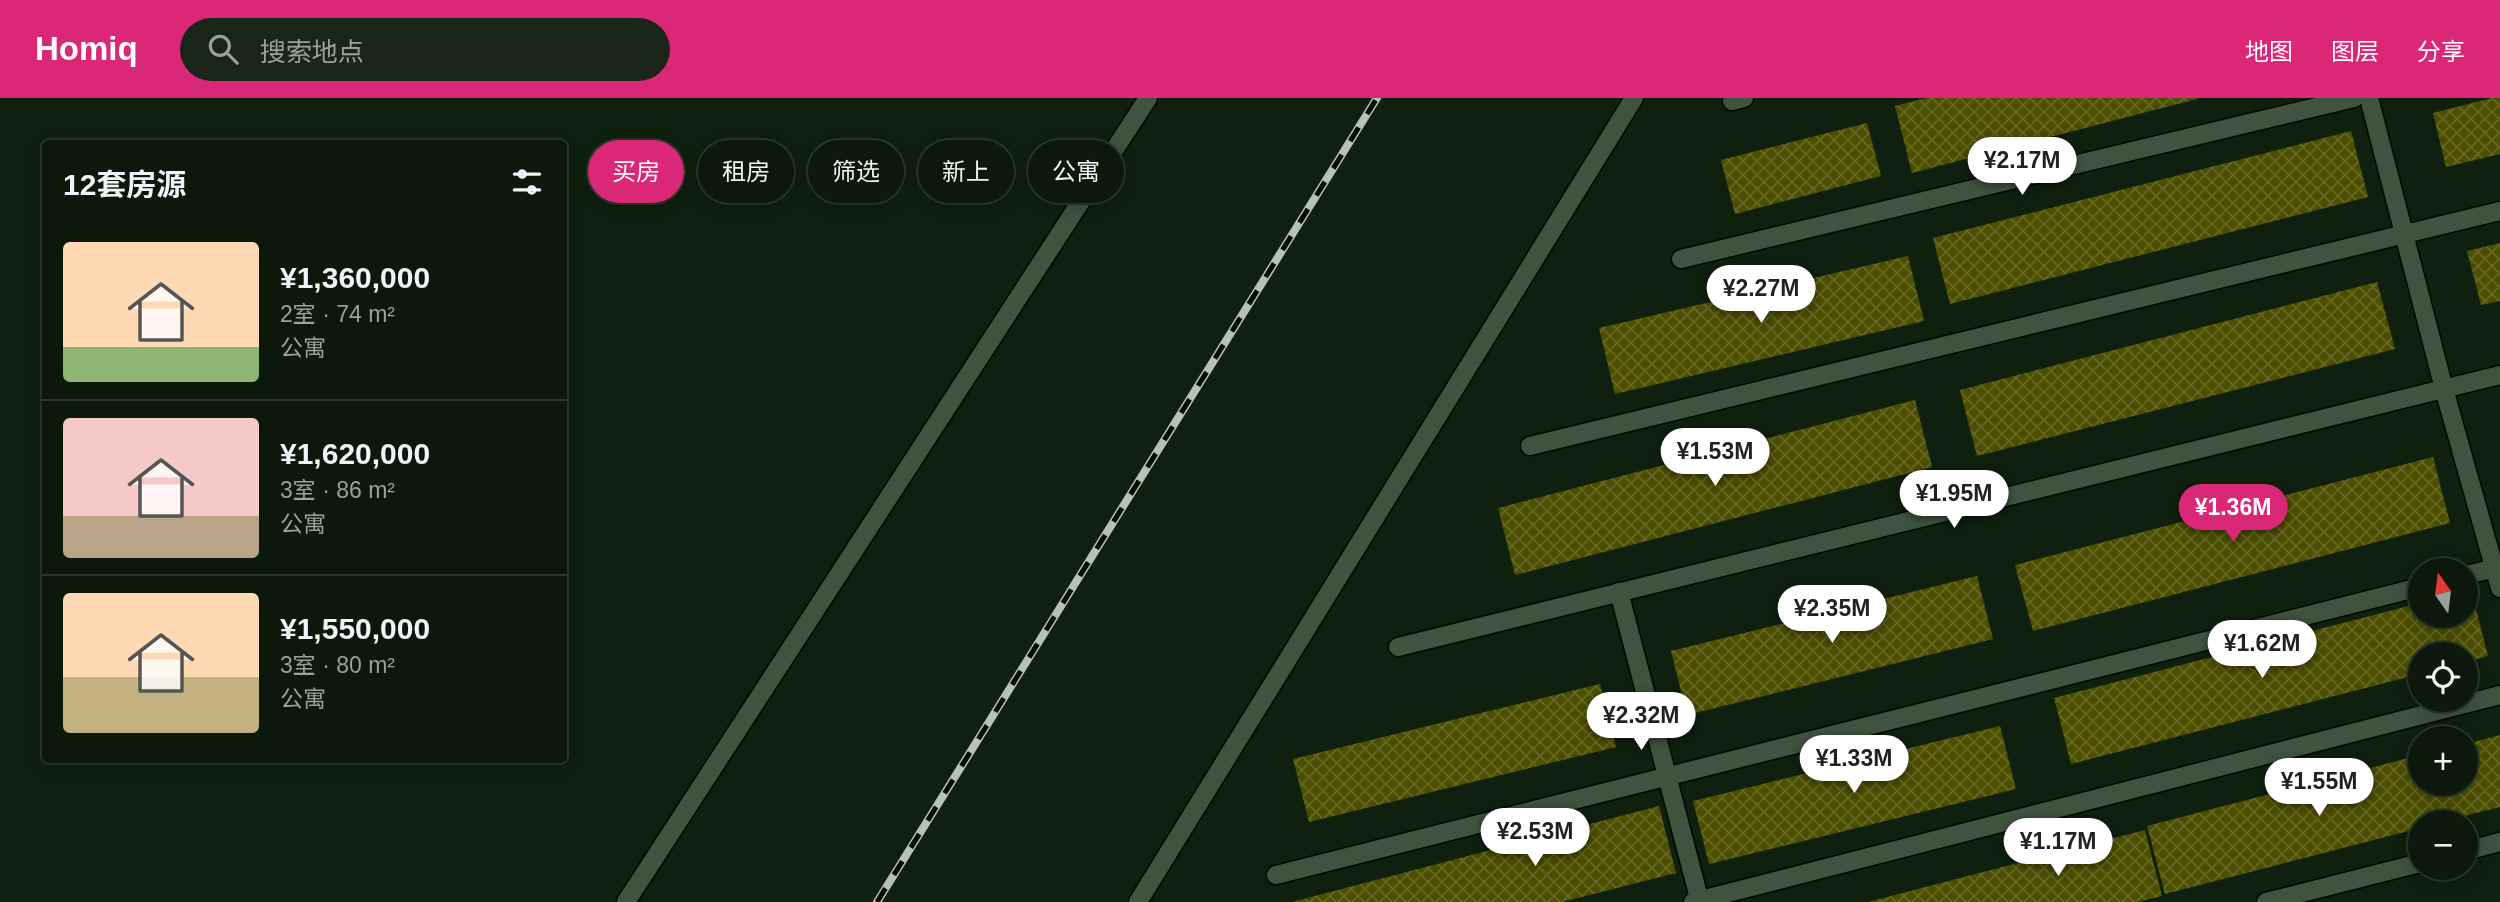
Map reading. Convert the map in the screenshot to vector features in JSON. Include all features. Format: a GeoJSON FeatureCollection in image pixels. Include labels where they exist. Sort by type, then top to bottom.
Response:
{"type":"FeatureCollection","features":[{"type":"Feature","properties":{"kind":"street"},"geometry":{"type":"LineString","coordinates":[[626,902],[1148,98]]}},
{"type":"Feature","properties":{"kind":"street"},"geometry":{"type":"LineString","coordinates":[[1138,902],[1634,98]]}},
{"type":"Feature","properties":{"kind":"street"},"geometry":{"type":"LineString","coordinates":[[1681,259],[2354,98]]}},
{"type":"Feature","properties":{"kind":"street"},"geometry":{"type":"LineString","coordinates":[[2369,98],[2444,389],[2497,568],[2500,588]]}},
{"type":"Feature","properties":{"kind":"street"},"geometry":{"type":"LineString","coordinates":[[1530,446],[2500,211]]}},
{"type":"Feature","properties":{"kind":"street"},"geometry":{"type":"LineString","coordinates":[[1398,647],[2500,375]]}},
{"type":"Feature","properties":{"kind":"street"},"geometry":{"type":"LineString","coordinates":[[2478,572],[2497,568]]}},
{"type":"Feature","properties":{"kind":"street"},"geometry":{"type":"LineString","coordinates":[[1276,875],[2408,590]]}},
{"type":"Feature","properties":{"kind":"street"},"geometry":{"type":"LineString","coordinates":[[1619,592],[1698,901],[2500,695]]}},
{"type":"Feature","properties":{"kind":"street"},"geometry":{"type":"LineString","coordinates":[[2478,848],[2500,842]]}},
{"type":"Feature","properties":{"kind":"street"},"geometry":{"type":"LineString","coordinates":[[2266,902],[2408,866]]}},
{"type":"Feature","properties":{"kind":"building"},"geometry":{"type":"Polygon","coordinates":[[[1927,98],[2197,99],[1912,173],[1895,106],[1927,98]]]}},
{"type":"Feature","properties":{"kind":"building"},"geometry":{"type":"Polygon","coordinates":[[[2500,98],[2500,154],[2446,167],[2433,113],[2500,98]]]}},
{"type":"Feature","properties":{"kind":"building"},"geometry":{"type":"Polygon","coordinates":[[[1867,123],[1881,176],[1735,214],[1721,160],[1867,123]]]}},
{"type":"Feature","properties":{"kind":"building"},"geometry":{"type":"Polygon","coordinates":[[[2351,131],[2368,197],[1950,304],[1933,238],[2351,131]]]}},
{"type":"Feature","properties":{"kind":"building"},"geometry":{"type":"Polygon","coordinates":[[[2500,243],[2500,301],[2481,305],[2467,251],[2500,243]]]}},
{"type":"Feature","properties":{"kind":"building"},"geometry":{"type":"Polygon","coordinates":[[[1908,256],[1924,321],[1615,394],[1599,328],[1908,256]]]}},
{"type":"Feature","properties":{"kind":"building"},"geometry":{"type":"Polygon","coordinates":[[[2377,282],[2395,349],[1977,456],[1960,390],[2377,282]]]}},
{"type":"Feature","properties":{"kind":"building"},"geometry":{"type":"Polygon","coordinates":[[[1915,400],[1932,467],[1515,575],[1498,508],[1915,400]]]}},
{"type":"Feature","properties":{"kind":"building"},"geometry":{"type":"Polygon","coordinates":[[[2433,457],[2450,523],[2033,631],[2015,565],[2433,457]]]}},
{"type":"Feature","properties":{"kind":"building"},"geometry":{"type":"Polygon","coordinates":[[[1977,576],[1993,639],[1687,715],[1671,651],[1977,576]]]}},
{"type":"Feature","properties":{"kind":"building"},"geometry":{"type":"Polygon","coordinates":[[[2408,606],[2408,628],[2478,628],[2478,617],[2488,656],[2478,659],[2478,642],[2408,642],[2408,677],[2071,764],[2054,698],[2408,606]]]}},
{"type":"Feature","properties":{"kind":"building"},"geometry":{"type":"Polygon","coordinates":[[[1600,684],[1616,747],[1309,822],[1293,759],[1600,684]]]}},
{"type":"Feature","properties":{"kind":"building"},"geometry":{"type":"Polygon","coordinates":[[[2000,726],[2016,789],[1709,864],[1693,801],[2000,726]]]}},
{"type":"Feature","properties":{"kind":"building"},"geometry":{"type":"Polygon","coordinates":[[[2500,735],[2500,807],[2478,812],[2478,810],[2408,810],[2408,831],[2165,894],[2147,826],[2408,758],[2408,796],[2478,796],[2478,741],[2500,735]]]}},
{"type":"Feature","properties":{"kind":"building"},"geometry":{"type":"Polygon","coordinates":[[[1659,806],[1676,873],[1562,902],[1292,902],[1659,806]]]}},
{"type":"Feature","properties":{"kind":"building"},"geometry":{"type":"Polygon","coordinates":[[[2145,830],[2162,896],[2138,902],[1868,902],[2145,830]]]}},
{"type":"Feature","properties":{"kind":"railway"},"geometry":{"type":"LineString","coordinates":[[877,902],[1377,98]]}}]}
